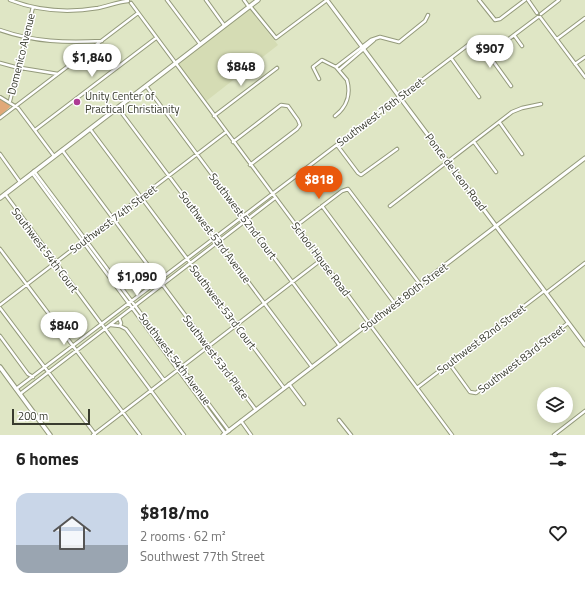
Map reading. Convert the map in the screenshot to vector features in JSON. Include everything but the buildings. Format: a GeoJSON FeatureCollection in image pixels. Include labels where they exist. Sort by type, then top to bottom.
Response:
{"type":"FeatureCollection","features":[{"type":"Feature","properties":{"kind":"main road"},"geometry":{"type":"LineString","coordinates":[[3,197],[20,182],[258,0]]}},
{"type":"Feature","properties":{"kind":"main road"},"geometry":{"type":"LineString","coordinates":[[0,367],[50,435]]}},
{"type":"Feature","properties":{"kind":"street"},"geometry":{"type":"LineString","coordinates":[[10,0],[33,8],[71,11],[97,8],[129,1]]}},
{"type":"Feature","properties":{"kind":"street"},"geometry":{"type":"LineString","coordinates":[[167,0],[200,44]]}},
{"type":"Feature","properties":{"kind":"street"},"geometry":{"type":"LineString","coordinates":[[206,0],[224,25]]}},
{"type":"Feature","properties":{"kind":"street"},"geometry":{"type":"LineString","coordinates":[[244,0],[276,38],[327,0]]}},
{"type":"Feature","properties":{"kind":"street","name":"Ponce de Leon Road"},"geometry":{"type":"LineString","coordinates":[[327,0],[585,345]]}},
{"type":"Feature","properties":{"kind":"street"},"geometry":{"type":"LineString","coordinates":[[479,0],[495,20],[500,19],[526,0],[585,77]]}},
{"type":"Feature","properties":{"kind":"street"},"geometry":{"type":"LineString","coordinates":[[512,86],[488,54],[559,0]]}},
{"type":"Feature","properties":{"kind":"street","name":"School House Road"},"geometry":{"type":"LineString","coordinates":[[129,1],[452,435]]}},
{"type":"Feature","properties":{"kind":"street","name":"Domenico Avenue"},"geometry":{"type":"LineString","coordinates":[[10,101],[33,8]]}},
{"type":"Feature","properties":{"kind":"street"},"geometry":{"type":"LineString","coordinates":[[0,118],[138,13]]}},
{"type":"Feature","properties":{"kind":"street"},"geometry":{"type":"LineString","coordinates":[[336,67],[380,37],[399,42],[425,21],[428,16]]}},
{"type":"Feature","properties":{"kind":"street"},"geometry":{"type":"LineString","coordinates":[[557,39],[585,18]]}},
{"type":"Feature","properties":{"kind":"street"},"geometry":{"type":"LineString","coordinates":[[0,30],[26,38],[63,43],[102,41]]}},
{"type":"Feature","properties":{"kind":"street"},"geometry":{"type":"LineString","coordinates":[[514,35],[522,46]]}},
{"type":"Feature","properties":{"kind":"street"},"geometry":{"type":"LineString","coordinates":[[36,130],[156,38]]}},
{"type":"Feature","properties":{"kind":"street","name":"Southwest 76th Street"},"geometry":{"type":"LineString","coordinates":[[16,389],[451,58],[476,41],[488,54]]}},
{"type":"Feature","properties":{"kind":"street"},"geometry":{"type":"LineString","coordinates":[[576,64],[585,57]]}},
{"type":"Feature","properties":{"kind":"street"},"geometry":{"type":"LineString","coordinates":[[451,58],[480,97]]}},
{"type":"Feature","properties":{"kind":"street"},"geometry":{"type":"LineString","coordinates":[[319,79],[313,69],[316,63],[323,60],[336,67],[347,80],[348,88],[345,106],[335,116]]}},
{"type":"Feature","properties":{"kind":"street"},"geometry":{"type":"LineString","coordinates":[[0,62],[18,68],[58,74]]}},
{"type":"Feature","properties":{"kind":"street"},"geometry":{"type":"LineString","coordinates":[[339,70],[345,62]]}},
{"type":"Feature","properties":{"kind":"street"},"geometry":{"type":"LineString","coordinates":[[214,116],[277,68]]}},
{"type":"Feature","properties":{"kind":"street","name":"Southwest 52nd Court"},"geometry":{"type":"LineString","coordinates":[[146,86],[340,346]]}},
{"type":"Feature","properties":{"kind":"street"},"geometry":{"type":"LineString","coordinates":[[0,97],[10,101],[16,106],[36,130],[54,156]]}},
{"type":"Feature","properties":{"kind":"street"},"geometry":{"type":"LineString","coordinates":[[390,206],[517,110],[541,104]]}},
{"type":"Feature","properties":{"kind":"street"},"geometry":{"type":"LineString","coordinates":[[233,142],[283,105],[288,106],[300,125],[297,129],[250,165]]}},
{"type":"Feature","properties":{"kind":"street","name":"Southwest 53rd Avenue"},"geometry":{"type":"LineString","coordinates":[[118,107],[312,367]]}},
{"type":"Feature","properties":{"kind":"street"},"geometry":{"type":"LineString","coordinates":[[500,123],[522,154]]}},
{"type":"Feature","properties":{"kind":"street","name":"Southwest 53rd Court"},"geometry":{"type":"LineString","coordinates":[[90,128],[284,388]]}},
{"type":"Feature","properties":{"kind":"street","name":"Southwest 74th Street"},"geometry":{"type":"LineString","coordinates":[[0,304],[114,219],[226,132]]}},
{"type":"Feature","properties":{"kind":"street"},"geometry":{"type":"LineString","coordinates":[[474,142],[496,172]]}},
{"type":"Feature","properties":{"kind":"street"},"geometry":{"type":"LineString","coordinates":[[337,145],[361,175],[397,149]]}},
{"type":"Feature","properties":{"kind":"street","name":"Southwest 53rd Place"},"geometry":{"type":"LineString","coordinates":[[62,150],[256,410]]}},
{"type":"Feature","properties":{"kind":"street"},"geometry":{"type":"LineString","coordinates":[[0,156],[20,182]]}},
{"type":"Feature","properties":{"kind":"street","name":"Southwest 80th Street"},"geometry":{"type":"LineString","coordinates":[[226,433],[585,158]]}},
{"type":"Feature","properties":{"kind":"street","name":"Southwest 54th Avenue"},"geometry":{"type":"LineString","coordinates":[[33,172],[128,304],[226,433]]}},
{"type":"Feature","properties":{"kind":"street"},"geometry":{"type":"LineString","coordinates":[[296,226],[342,191],[347,189],[420,284]]}},
{"type":"Feature","properties":{"kind":"street","name":"Southwest 54th Court"},"geometry":{"type":"LineString","coordinates":[[3,197],[55,263],[184,435]]}},
{"type":"Feature","properties":{"kind":"street"},"geometry":{"type":"LineString","coordinates":[[20,394],[275,198]]}},
{"type":"Feature","properties":{"kind":"street"},"geometry":{"type":"LineString","coordinates":[[322,206],[395,304]]}},
{"type":"Feature","properties":{"kind":"street","name":"Southwest 54th Avenue"},"geometry":{"type":"LineString","coordinates":[[84,241],[132,301],[226,433]]}},
{"type":"Feature","properties":{"kind":"street"},"geometry":{"type":"LineString","coordinates":[[0,249],[140,435]]}},
{"type":"Feature","properties":{"kind":"street"},"geometry":{"type":"LineString","coordinates":[[0,308],[94,434],[321,260]]}},
{"type":"Feature","properties":{"kind":"street","name":"Southwest 82nd Street"},"geometry":{"type":"LineString","coordinates":[[417,388],[585,263]]}},
{"type":"Feature","properties":{"kind":"street"},"geometry":{"type":"LineString","coordinates":[[119,318],[120,326]]}},
{"type":"Feature","properties":{"kind":"street","name":"Southwest 83rd Street"},"geometry":{"type":"LineString","coordinates":[[449,364],[469,391],[473,394],[476,393],[568,323]]}},
{"type":"Feature","properties":{"kind":"street"},"geometry":{"type":"LineString","coordinates":[[110,325],[120,326],[126,329],[164,380]]}},
{"type":"Feature","properties":{"kind":"street"},"geometry":{"type":"LineString","coordinates":[[0,336],[28,374],[32,377]]}},
{"type":"Feature","properties":{"kind":"street"},"geometry":{"type":"LineString","coordinates":[[28,374],[29,379]]}},
{"type":"Feature","properties":{"kind":"street"},"geometry":{"type":"LineString","coordinates":[[290,384],[304,404]]}},
{"type":"Feature","properties":{"kind":"street"},"geometry":{"type":"LineString","coordinates":[[554,435],[585,411]]}},
{"type":"Feature","properties":{"kind":"street"},"geometry":{"type":"LineString","coordinates":[[339,420],[351,435]]}},
{"type":"Feature","properties":{"kind":"street"},"geometry":{"type":"LineString","coordinates":[[241,421],[251,435]]}},
{"type":"Feature","properties":{"kind":"shaded area"},"geometry":{"type":"Polygon","coordinates":[[[250,9],[278,45],[205,102],[177,64],[250,9]]]}},
{"type":"Feature","properties":{"kind":"shaded area"},"geometry":{"type":"Polygon","coordinates":[[[0,98],[9,103],[10,107],[0,116],[0,98]]]}},
{"type":"Feature","properties":{"kind":"place","name":"Unity Center of Practical Christianity"},"geometry":{"type":"Point","coordinates":[77,102]}}]}
